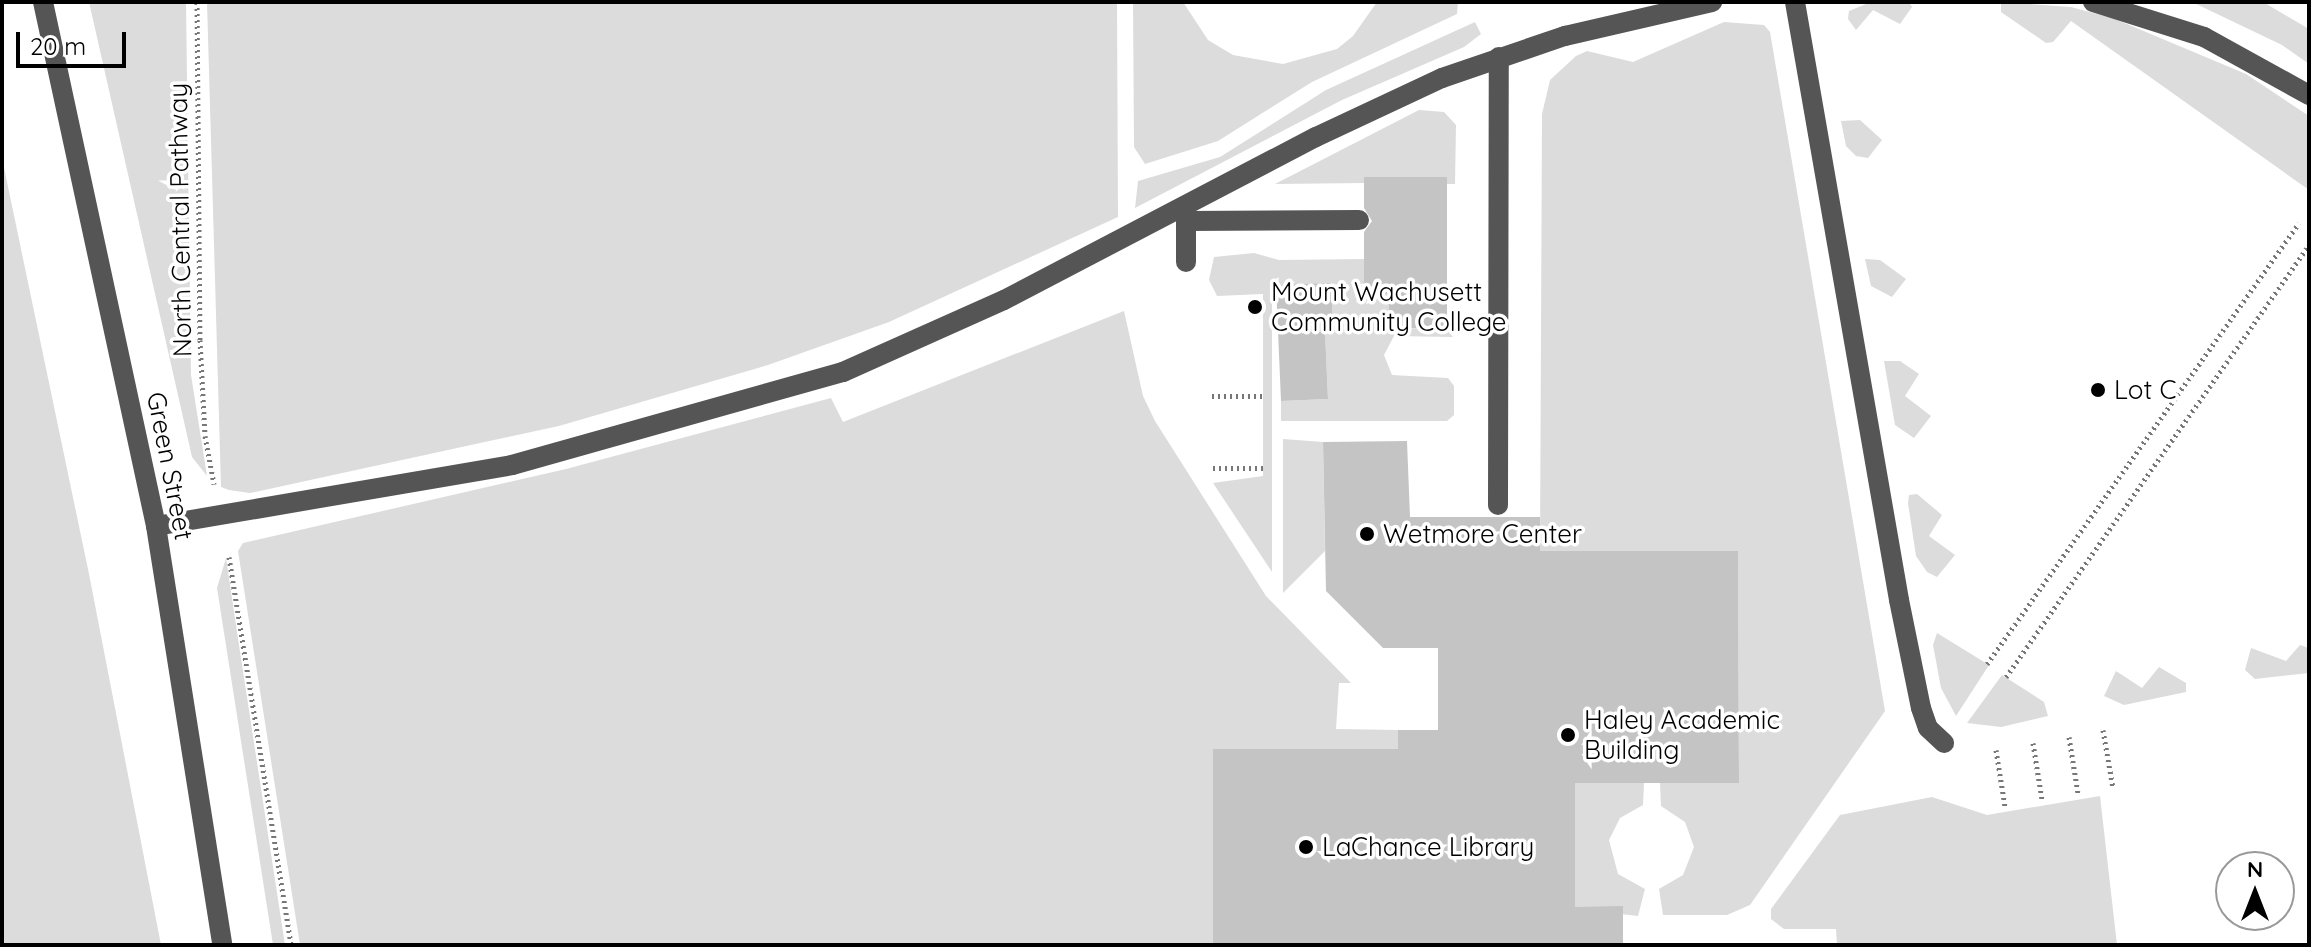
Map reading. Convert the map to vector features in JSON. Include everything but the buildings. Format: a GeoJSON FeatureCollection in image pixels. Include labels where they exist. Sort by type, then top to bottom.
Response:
{"type":"FeatureCollection","features":[{"type":"Feature","properties":{"kind":"street","name":"Green Street"},"geometry":{"type":"LineString","coordinates":[[43,2],[156,526],[222,945]]}},
{"type":"Feature","properties":{"kind":"street"},"geometry":{"type":"LineString","coordinates":[[156,526],[512,465],[798,386],[897,350],[1186,213],[1400,97],[1499,57],[1622,21],[1712,2]]}},
{"type":"Feature","properties":{"kind":"street"},"geometry":{"type":"LineString","coordinates":[[1795,2],[1899,600],[1921,708],[1928,728],[1944,743]]}},
{"type":"Feature","properties":{"kind":"street"},"geometry":{"type":"LineString","coordinates":[[2093,2],[2204,37],[2309,95]]}},
{"type":"Feature","properties":{"kind":"street"},"geometry":{"type":"LineString","coordinates":[[1498,505],[1499,57]]}},
{"type":"Feature","properties":{"kind":"street"},"geometry":{"type":"LineString","coordinates":[[1186,213],[1359,220]]}},
{"type":"Feature","properties":{"kind":"street"},"geometry":{"type":"LineString","coordinates":[[1186,213],[1186,262]]}},
{"type":"Feature","properties":{"kind":"path","name":"North Central Pathway"},"geometry":{"type":"LineString","coordinates":[[197,2],[200,340],[205,436],[214,484]]}},
{"type":"Feature","properties":{"kind":"path"},"geometry":{"type":"LineString","coordinates":[[1987,664],[2299,223]]}},
{"type":"Feature","properties":{"kind":"path"},"geometry":{"type":"LineString","coordinates":[[2006,677],[2309,245]]}},
{"type":"Feature","properties":{"kind":"path"},"geometry":{"type":"LineString","coordinates":[[1212,396],[1263,396]]}},
{"type":"Feature","properties":{"kind":"path"},"geometry":{"type":"LineString","coordinates":[[1213,468],[1263,468]]}},
{"type":"Feature","properties":{"kind":"path"},"geometry":{"type":"LineString","coordinates":[[229,557],[291,945]]}},
{"type":"Feature","properties":{"kind":"path"},"geometry":{"type":"LineString","coordinates":[[2103,730],[2113,788]]}},
{"type":"Feature","properties":{"kind":"path"},"geometry":{"type":"LineString","coordinates":[[2069,737],[2078,793]]}},
{"type":"Feature","properties":{"kind":"path"},"geometry":{"type":"LineString","coordinates":[[2033,743],[2042,799]]}},
{"type":"Feature","properties":{"kind":"path"},"geometry":{"type":"LineString","coordinates":[[1996,750],[2005,806]]}},
{"type":"Feature","properties":{"kind":"shaded area"},"geometry":{"type":"Polygon","coordinates":[[[89,2],[186,2],[191,375],[207,476],[192,457],[89,2]]]}},
{"type":"Feature","properties":{"kind":"shaded area"},"geometry":{"type":"Polygon","coordinates":[[[207,2],[1117,2],[1118,217],[889,322],[768,365],[559,426],[250,493],[229,490],[221,487],[207,2]]]}},
{"type":"Feature","properties":{"kind":"shaded area"},"geometry":{"type":"Polygon","coordinates":[[[1133,2],[1183,2],[1208,40],[1233,55],[1283,64],[1337,49],[1353,36],[1377,2],[1458,2],[1457,14],[1312,82],[1218,141],[1145,164],[1134,147],[1133,2]]]}},
{"type":"Feature","properties":{"kind":"shaded area"},"geometry":{"type":"Polygon","coordinates":[[[1871,2],[1909,2],[1912,7],[1900,24],[1873,10],[1856,30],[1848,19],[1849,11],[1871,2]]]}},
{"type":"Feature","properties":{"kind":"shaded area"},"geometry":{"type":"Polygon","coordinates":[[[2001,2],[2071,7],[2115,19],[2246,74],[2309,116],[2309,190],[2071,21],[2053,42],[2046,43],[2001,12],[2001,2]]]}},
{"type":"Feature","properties":{"kind":"shaded area"},"geometry":{"type":"Polygon","coordinates":[[[2192,2],[2263,2],[2309,29],[2309,64],[2282,45],[2192,2]]]}},
{"type":"Feature","properties":{"kind":"shaded area"},"geometry":{"type":"Polygon","coordinates":[[[1475,22],[1481,34],[1464,47],[1342,100],[1135,208],[1138,181],[1220,157],[1326,90],[1475,22]]]}},
{"type":"Feature","properties":{"kind":"shaded area"},"geometry":{"type":"Polygon","coordinates":[[[1724,22],[1764,25],[1770,32],[1885,711],[1750,905],[1727,915],[1663,915],[1659,889],[1683,875],[1694,847],[1685,822],[1661,806],[1660,783],[1739,783],[1738,551],[1540,551],[1542,114],[1550,80],[1576,56],[1587,51],[1633,62],[1724,22]]]}},
{"type":"Feature","properties":{"kind":"shaded area"},"geometry":{"type":"Polygon","coordinates":[[[1419,110],[1444,112],[1456,125],[1455,184],[1447,184],[1447,177],[1365,177],[1364,183],[1275,184],[1419,110]]]}},
{"type":"Feature","properties":{"kind":"shaded area"},"geometry":{"type":"Polygon","coordinates":[[[1860,120],[1882,140],[1868,158],[1856,156],[1846,146],[1841,121],[1860,120]]]}},
{"type":"Feature","properties":{"kind":"shaded area"},"geometry":{"type":"Polygon","coordinates":[[[2,158],[89,574],[161,945],[2,945],[2,158]]]}},
{"type":"Feature","properties":{"kind":"shaded area"},"geometry":{"type":"Polygon","coordinates":[[[1254,253],[1279,260],[1364,259],[1364,293],[1389,294],[1390,328],[1447,330],[1453,337],[1394,336],[1384,355],[1392,375],[1448,378],[1454,386],[1454,415],[1447,421],[1281,421],[1281,401],[1328,399],[1325,331],[1333,330],[1331,283],[1276,286],[1277,302],[1272,303],[1272,572],[1213,483],[1263,476],[1263,294],[1217,296],[1209,280],[1214,257],[1254,253]]]}},
{"type":"Feature","properties":{"kind":"shaded area"},"geometry":{"type":"Polygon","coordinates":[[[1865,259],[1880,260],[1906,279],[1892,297],[1871,286],[1865,259]]]}},
{"type":"Feature","properties":{"kind":"shaded area"},"geometry":{"type":"Polygon","coordinates":[[[1124,311],[1143,396],[1155,421],[1266,596],[1351,683],[1339,683],[1336,729],[1398,730],[1398,749],[1213,945],[300,945],[238,551],[243,543],[566,469],[831,398],[843,422],[1124,311]]]}},
{"type":"Feature","properties":{"kind":"shaded area"},"geometry":{"type":"Polygon","coordinates":[[[1884,361],[1900,361],[1919,374],[1905,396],[1931,416],[1914,438],[1895,425],[1884,361]]]}},
{"type":"Feature","properties":{"kind":"shaded area"},"geometry":{"type":"Polygon","coordinates":[[[1283,439],[1323,442],[1325,551],[1283,593],[1283,439]]]}},
{"type":"Feature","properties":{"kind":"shaded area"},"geometry":{"type":"Polygon","coordinates":[[[1917,494],[1942,515],[1929,536],[1955,555],[1937,577],[1927,572],[1916,556],[1908,503],[1909,495],[1917,494]]]}},
{"type":"Feature","properties":{"kind":"shaded area"},"geometry":{"type":"Polygon","coordinates":[[[226,558],[285,945],[273,945],[217,588],[226,558]]]}},
{"type":"Feature","properties":{"kind":"shaded area"},"geometry":{"type":"Polygon","coordinates":[[[1937,633],[1989,665],[1956,716],[1941,688],[1933,645],[1937,633]]]}},
{"type":"Feature","properties":{"kind":"shaded area"},"geometry":{"type":"Polygon","coordinates":[[[2300,645],[2309,648],[2309,673],[2255,679],[2245,670],[2251,648],[2286,661],[2300,645]]]}},
{"type":"Feature","properties":{"kind":"shaded area"},"geometry":{"type":"Polygon","coordinates":[[[2159,667],[2186,683],[2186,692],[2124,705],[2104,696],[2116,671],[2142,688],[2159,667]]]}},
{"type":"Feature","properties":{"kind":"shaded area"},"geometry":{"type":"Polygon","coordinates":[[[2002,675],[2044,702],[2048,716],[2001,727],[1967,723],[2002,675]]]}},
{"type":"Feature","properties":{"kind":"shaded area"},"geometry":{"type":"Polygon","coordinates":[[[1570,783],[1644,783],[1643,805],[1620,818],[1609,840],[1618,874],[1645,889],[1638,916],[1568,908],[1575,882],[1570,783]]]}},
{"type":"Feature","properties":{"kind":"shaded area"},"geometry":{"type":"Polygon","coordinates":[[[2100,796],[2117,945],[1837,945],[1836,929],[1784,929],[1771,919],[1771,909],[1840,815],[1932,797],[1987,815],[2100,796]]]}},
{"type":"Feature","properties":{"kind":"place","name":"Mount Wachusett Community College"},"geometry":{"type":"Point","coordinates":[1255,307]}},
{"type":"Feature","properties":{"kind":"place","name":"Lot C"},"geometry":{"type":"Point","coordinates":[2098,390]}},
{"type":"Feature","properties":{"kind":"place","name":"Wetmore Center"},"geometry":{"type":"Point","coordinates":[1367,534]}},
{"type":"Feature","properties":{"kind":"place","name":"Haley Academic Building"},"geometry":{"type":"Point","coordinates":[1568,735]}},
{"type":"Feature","properties":{"kind":"place","name":"LaChance Library"},"geometry":{"type":"Point","coordinates":[1306,847]}}]}
